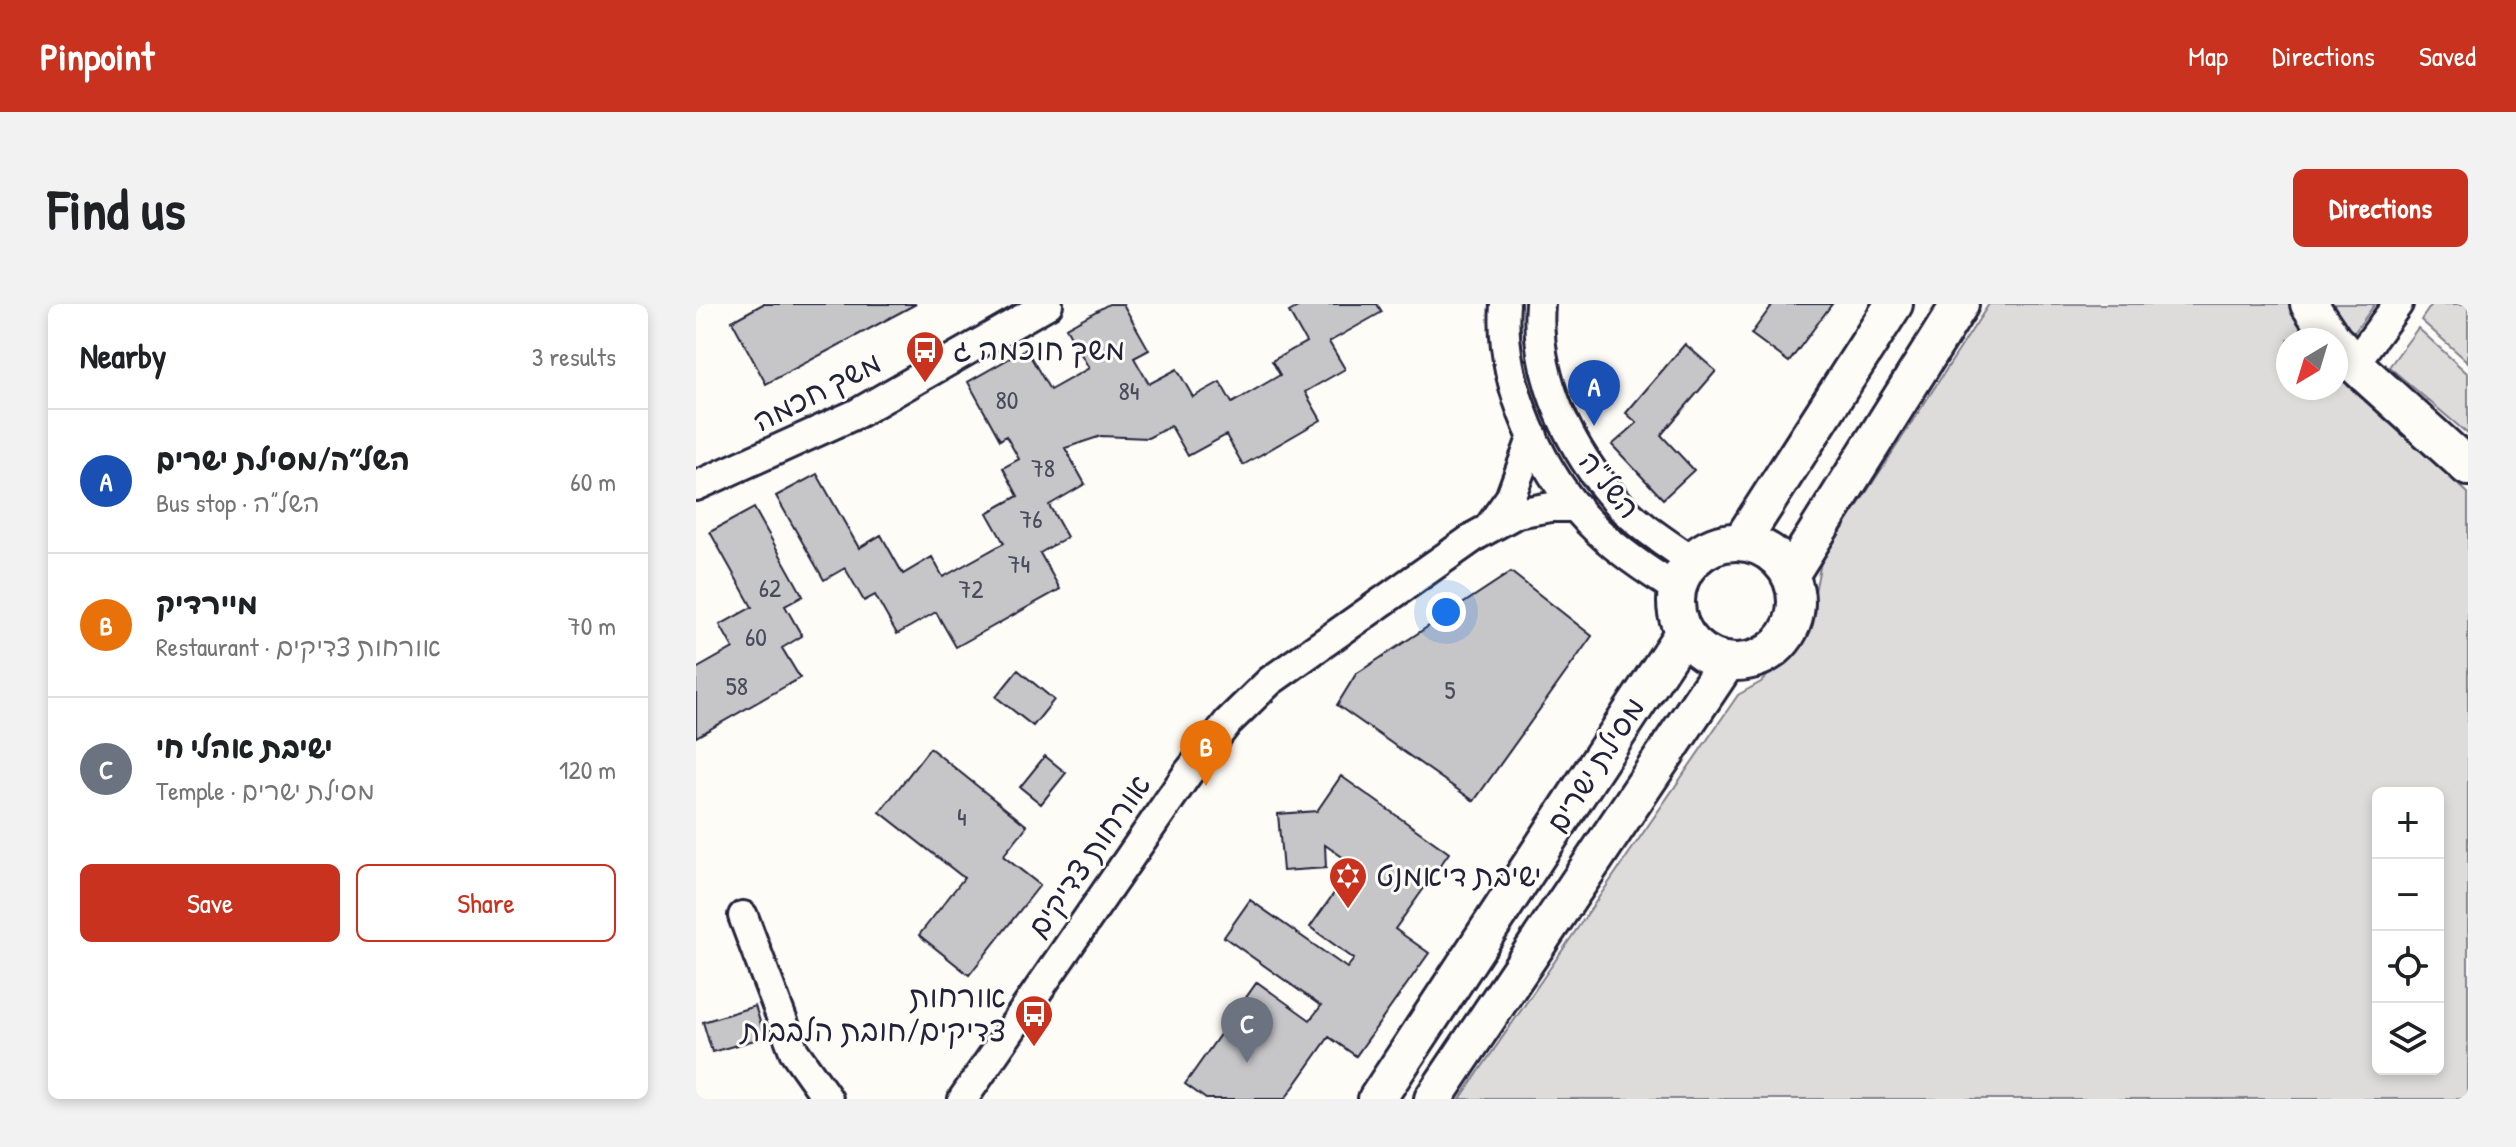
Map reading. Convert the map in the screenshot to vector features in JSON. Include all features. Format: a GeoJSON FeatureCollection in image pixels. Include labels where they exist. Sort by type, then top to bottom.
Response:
{"type":"FeatureCollection","features":[{"type":"Feature","properties":{"kind":"street","name":"משך חכמה"},"geometry":{"type":"LineString","coordinates":[[696,486],[856,414],[1048,304]]}},
{"type":"Feature","properties":{"kind":"street","name":"השל\"ה"},"geometry":{"type":"LineString","coordinates":[[1505,304],[1506,348],[1514,385],[1533,436],[1556,479],[1596,529],[1616,548],[1684,575]]}},
{"type":"Feature","properties":{"kind":"street"},"geometry":{"type":"LineString","coordinates":[[1540,304],[1540,343],[1547,376],[1556,403],[1585,461],[1620,506],[1659,538],[1684,575]]}},
{"type":"Feature","properties":{"kind":"street"},"geometry":{"type":"LineString","coordinates":[[1741,542],[1894,304]]}},
{"type":"Feature","properties":{"kind":"street"},"geometry":{"type":"LineString","coordinates":[[1790,575],[1960,304]]}},
{"type":"Feature","properties":{"kind":"street"},"geometry":{"type":"LineString","coordinates":[[2309,304],[2326,328]]}},
{"type":"Feature","properties":{"kind":"street"},"geometry":{"type":"LineString","coordinates":[[2348,343],[2398,304]]}},
{"type":"Feature","properties":{"kind":"street"},"geometry":{"type":"LineString","coordinates":[[2348,356],[2468,467]]}},
{"type":"Feature","properties":{"kind":"street"},"geometry":{"type":"LineString","coordinates":[[1487,530],[1510,498],[1533,436]]}},
{"type":"Feature","properties":{"kind":"street"},"geometry":{"type":"LineString","coordinates":[[1487,530],[1517,513],[1551,507],[1577,507]]}},
{"type":"Feature","properties":{"kind":"street","name":"אורחות צדיקים"},"geometry":{"type":"LineString","coordinates":[[963,1099],[1143,836],[1228,722],[1270,681],[1487,530]]}},
{"type":"Feature","properties":{"kind":"street"},"geometry":{"type":"LineString","coordinates":[[1741,542],[1769,552],[1790,575],[1796,607],[1793,623],[1774,650],[1760,658],[1727,662],[1702,652],[1684,632],[1675,604],[1684,575],[1706,549],[1723,543],[1741,542]]}},
{"type":"Feature","properties":{"kind":"street","name":"מסילת ישרים"},"geometry":{"type":"LineString","coordinates":[[1377,1099],[1684,632]]}},
{"type":"Feature","properties":{"kind":"street","name":"מסילת ישרים"},"geometry":{"type":"LineString","coordinates":[[1433,1099],[1727,662]]}},
{"type":"Feature","properties":{"kind":"street"},"geometry":{"type":"LineString","coordinates":[[743,916],[794,1051],[828,1097]]}},
{"type":"Feature","properties":{"kind":"shaded area"},"geometry":{"type":"Polygon","coordinates":[[[1989,304],[2292,304],[2309,328],[2276,328],[2276,400],[2348,400],[2348,386],[2468,493],[2468,1099],[1460,1099],[1738,695],[1761,682],[1807,632],[1821,562],[1989,304]]]}},
{"type":"Feature","properties":{"kind":"shaded area"},"geometry":{"type":"Polygon","coordinates":[[[2333,304],[2375,304],[2351,337],[2333,304]]]}},
{"type":"Feature","properties":{"kind":"shaded area"},"geometry":{"type":"Polygon","coordinates":[[[2432,304],[2468,304],[2468,362],[2421,320],[2432,304]]]}},
{"type":"Feature","properties":{"kind":"shaded area"},"geometry":{"type":"Polygon","coordinates":[[[2418,328],[2468,374],[2468,434],[2389,367],[2418,328]]]}},
{"type":"Feature","properties":{"kind":"building"},"geometry":{"type":"Polygon","coordinates":[[[763,304],[916,304],[766,384],[732,321],[763,304]]]}},
{"type":"Feature","properties":{"kind":"building"},"geometry":{"type":"Polygon","coordinates":[[[1109,304],[1123,304],[1149,350],[1134,358],[1149,384],[1177,369],[1193,397],[1220,382],[1232,403],[1280,375],[1272,361],[1306,342],[1289,312],[1303,304],[1377,304],[1382,312],[1329,342],[1345,369],[1305,392],[1321,420],[1243,465],[1226,435],[1188,456],[1171,426],[1148,438],[1101,436],[1065,448],[1085,484],[1049,505],[1067,537],[1040,553],[1060,589],[956,647],[936,612],[897,634],[875,595],[864,601],[845,568],[824,580],[776,496],[817,474],[859,548],[881,535],[903,574],[932,557],[943,577],[1004,543],[987,513],[1018,496],[1003,468],[1019,459],[1006,436],[1000,440],[968,382],[1026,349],[1050,390],[1089,368],[1066,328],[1109,304]]]}},
{"type":"Feature","properties":{"kind":"building"},"geometry":{"type":"Polygon","coordinates":[[[1773,304],[1832,304],[1789,362],[1751,334],[1773,304]]]}},
{"type":"Feature","properties":{"kind":"building"},"geometry":{"type":"Polygon","coordinates":[[[1685,344],[1716,371],[1661,435],[1694,470],[1663,499],[1612,445],[1637,423],[1626,413],[1685,344]]]}},
{"type":"Feature","properties":{"kind":"building"},"geometry":{"type":"Polygon","coordinates":[[[754,508],[803,596],[785,606],[802,636],[782,648],[800,678],[696,737],[696,669],[733,648],[720,625],[752,607],[710,532],[754,508]]]}},
{"type":"Feature","properties":{"kind":"building"},"geometry":{"type":"Polygon","coordinates":[[[1511,572],[1592,636],[1474,801],[1337,705],[1356,674],[1511,572]]]}},
{"type":"Feature","properties":{"kind":"building"},"geometry":{"type":"Polygon","coordinates":[[[1018,670],[1054,700],[1033,726],[996,697],[1018,670]]]}},
{"type":"Feature","properties":{"kind":"building"},"geometry":{"type":"Polygon","coordinates":[[[930,748],[1027,826],[1003,856],[1040,885],[969,975],[919,935],[964,878],[880,812],[930,748]]]}},
{"type":"Feature","properties":{"kind":"building"},"geometry":{"type":"Polygon","coordinates":[[[1045,756],[1066,773],[1041,804],[1020,787],[1045,756]]]}},
{"type":"Feature","properties":{"kind":"building"},"geometry":{"type":"Polygon","coordinates":[[[1341,776],[1449,853],[1395,929],[1429,953],[1356,1056],[1329,1037],[1285,1099],[1206,1099],[1185,1084],[1257,982],[1310,1020],[1321,1006],[1224,937],[1250,900],[1347,968],[1354,959],[1310,927],[1354,865],[1325,845],[1326,868],[1283,871],[1278,814],[1317,811],[1341,776]]]}},
{"type":"Feature","properties":{"kind":"building"},"geometry":{"type":"Polygon","coordinates":[[[755,1006],[765,1037],[712,1052],[703,1022],[755,1006]]]}},
{"type":"Feature","properties":{"kind":"place","name":"משך חוכמה ג"},"geometry":{"type":"Point","coordinates":[925,384]}},
{"type":"Feature","properties":{"kind":"place","name":"השל״ה/מסילת ישרים"},"geometry":{"type":"Point","coordinates":[1594,426]}},
{"type":"Feature","properties":{"kind":"place","name":"מיירדיק"},"geometry":{"type":"Point","coordinates":[1206,786]}},
{"type":"Feature","properties":{"kind":"place","name":"ישיבת דיאמנט"},"geometry":{"type":"Point","coordinates":[1348,910]}},
{"type":"Feature","properties":{"kind":"place","name":"אורחות צדיקים/חובת הלבבות"},"geometry":{"type":"Point","coordinates":[1034,1048]}},
{"type":"Feature","properties":{"kind":"place","name":"ישיבת אהלי חי"},"geometry":{"type":"Point","coordinates":[1247,1063]}}]}
